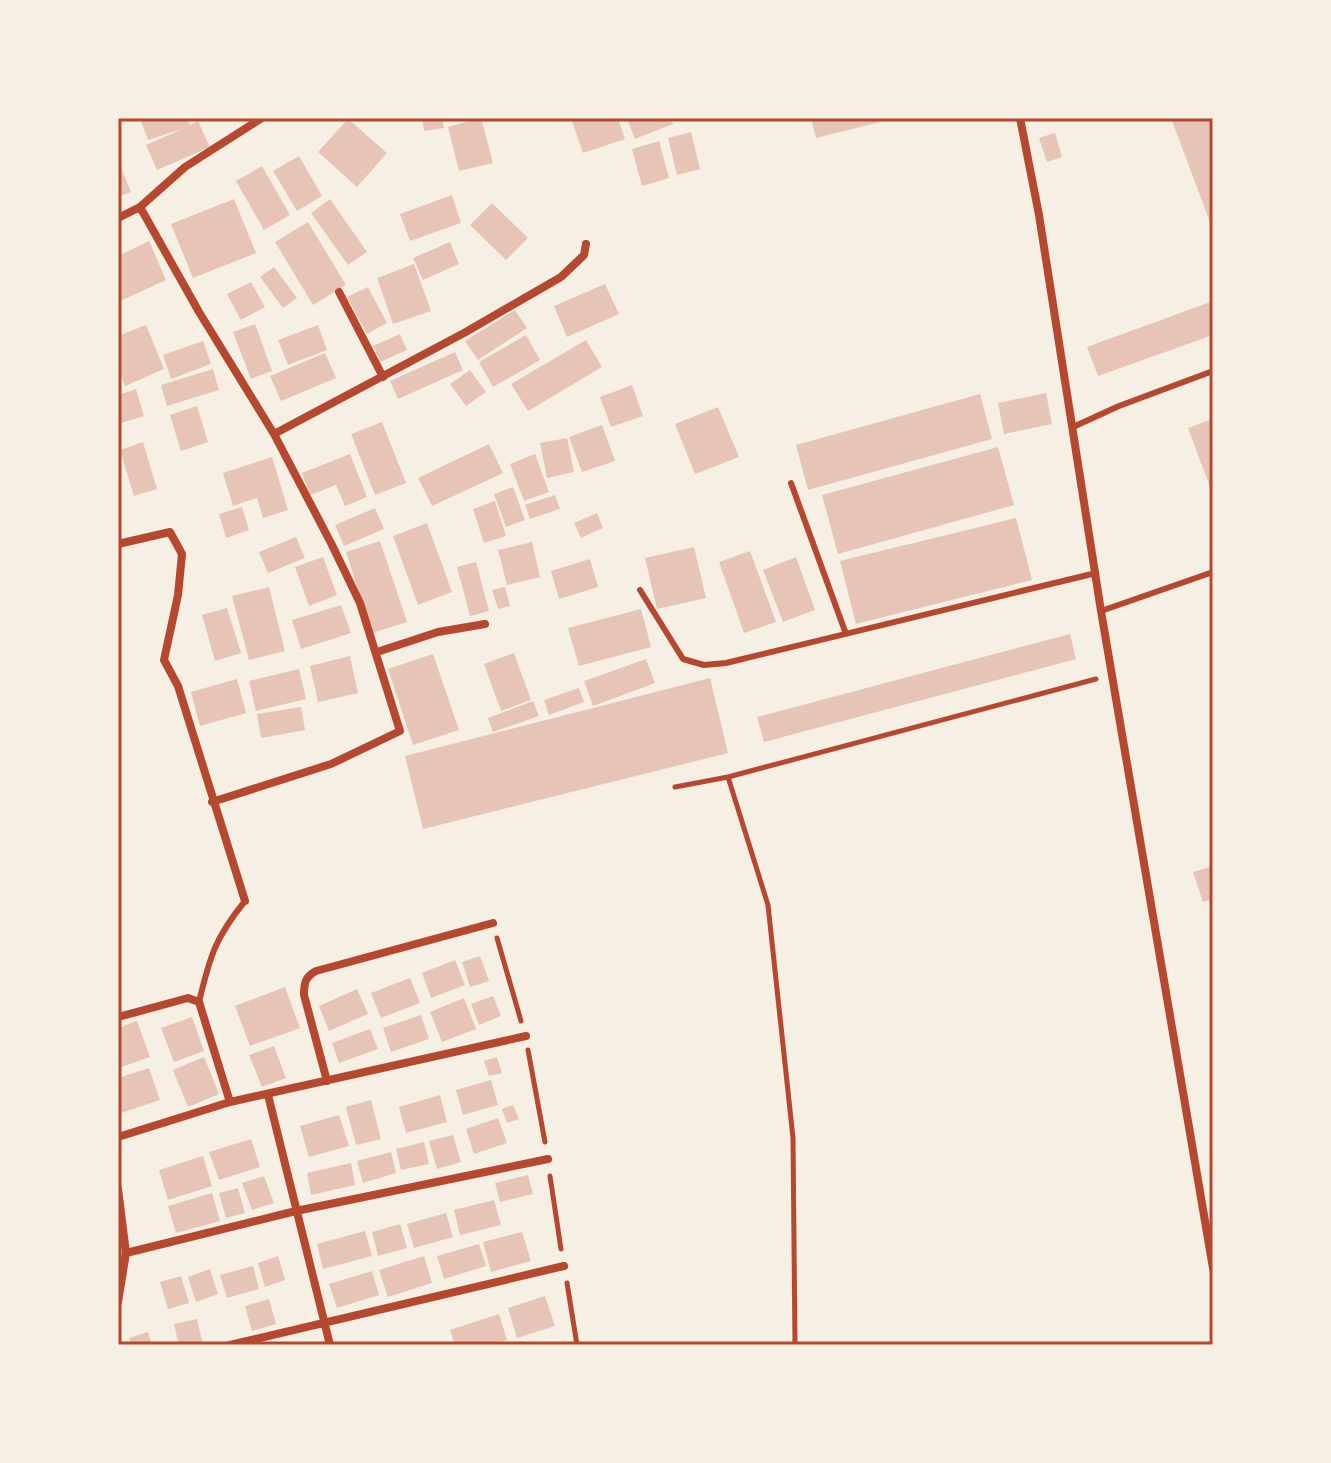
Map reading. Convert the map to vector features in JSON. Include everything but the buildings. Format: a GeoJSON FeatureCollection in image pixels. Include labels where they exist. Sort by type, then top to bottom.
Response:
{"type":"FeatureCollection","features":[{"type":"Feature","properties":{"kind":"street"},"geometry":{"type":"LineString","coordinates":[[118,218],[140,207],[185,167],[262,118]]}},
{"type":"Feature","properties":{"kind":"street"},"geometry":{"type":"LineString","coordinates":[[1020,118],[1039,215],[1101,611],[1213,1268]]}},
{"type":"Feature","properties":{"kind":"street"},"geometry":{"type":"LineString","coordinates":[[140,207],[199,312],[274,434],[360,603],[400,731],[331,764],[212,802]]}},
{"type":"Feature","properties":{"kind":"street"},"geometry":{"type":"LineString","coordinates":[[274,434],[561,277],[584,255],[586,244]]}},
{"type":"Feature","properties":{"kind":"street"},"geometry":{"type":"LineString","coordinates":[[339,292],[383,377]]}},
{"type":"Feature","properties":{"kind":"street"},"geometry":{"type":"LineString","coordinates":[[118,544],[170,532],[182,554],[178,595],[164,660],[178,686],[245,901]]}},
{"type":"Feature","properties":{"kind":"street"},"geometry":{"type":"LineString","coordinates":[[377,652],[438,632],[485,624]]}},
{"type":"Feature","properties":{"kind":"street"},"geometry":{"type":"LineString","coordinates":[[327,1081],[304,995],[304,983],[308,976],[316,971],[493,923]]}},
{"type":"Feature","properties":{"kind":"street"},"geometry":{"type":"LineString","coordinates":[[118,1017],[188,998],[199,1002],[230,1102]]}},
{"type":"Feature","properties":{"kind":"street"},"geometry":{"type":"LineString","coordinates":[[118,1137],[230,1102],[526,1036]]}},
{"type":"Feature","properties":{"kind":"street"},"geometry":{"type":"LineString","coordinates":[[268,1095],[330,1345]]}},
{"type":"Feature","properties":{"kind":"street"},"geometry":{"type":"LineString","coordinates":[[126,1253],[296,1211],[548,1159]]}},
{"type":"Feature","properties":{"kind":"street"},"geometry":{"type":"LineString","coordinates":[[118,1189],[126,1253],[118,1302]]}},
{"type":"Feature","properties":{"kind":"street"},"geometry":{"type":"LineString","coordinates":[[230,1345],[564,1266]]}},
{"type":"Feature","properties":{"kind":"lane"},"geometry":{"type":"LineString","coordinates":[[1073,427],[1119,406],[1213,371]]}},
{"type":"Feature","properties":{"kind":"lane"},"geometry":{"type":"LineString","coordinates":[[791,483],[846,634]]}},
{"type":"Feature","properties":{"kind":"lane"},"geometry":{"type":"LineString","coordinates":[[1101,611],[1213,572]]}},
{"type":"Feature","properties":{"kind":"lane"},"geometry":{"type":"LineString","coordinates":[[640,590],[683,659],[704,665],[726,663],[1096,573]]}},
{"type":"Feature","properties":{"kind":"lane"},"geometry":{"type":"LineString","coordinates":[[199,1002],[210,954],[222,929],[245,901]]}},
{"type":"Feature","properties":{"kind":"path"},"geometry":{"type":"LineString","coordinates":[[675,787],[728,777],[1113,675]]}},
{"type":"Feature","properties":{"kind":"path"},"geometry":{"type":"LineString","coordinates":[[728,777],[768,905],[793,1138],[795,1345]]}},
{"type":"Feature","properties":{"kind":"path"},"geometry":{"type":"LineString","coordinates":[[493,923],[526,1036],[577,1345]]}}]}
